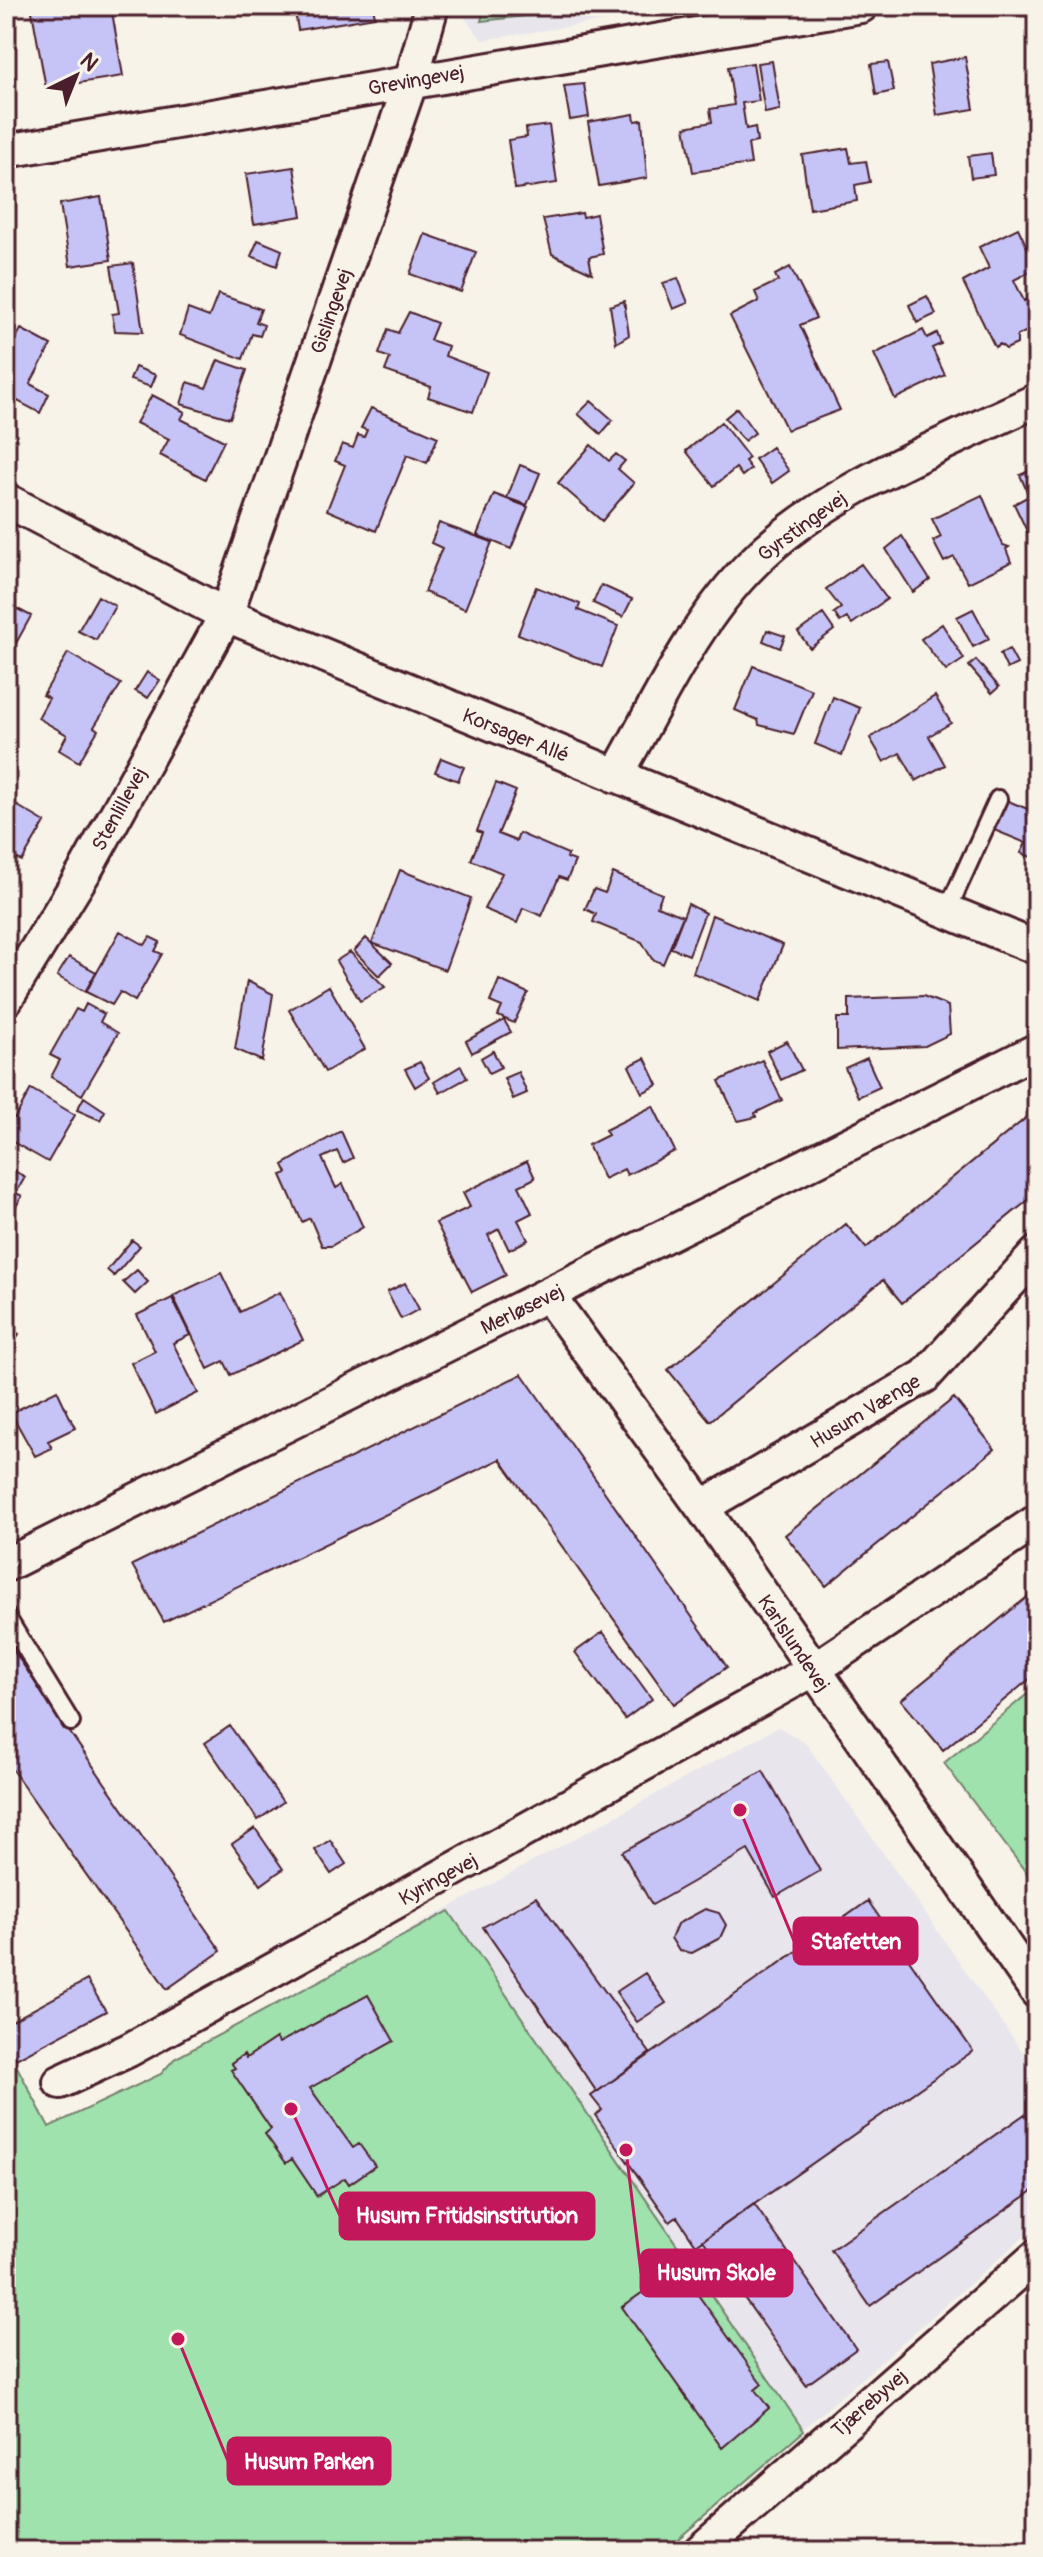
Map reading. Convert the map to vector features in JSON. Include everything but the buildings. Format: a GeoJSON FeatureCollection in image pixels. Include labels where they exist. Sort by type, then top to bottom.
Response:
{"type":"FeatureCollection","features":[{"type":"Feature","properties":{"kind":"street","name":"Gislingevej"},"geometry":{"type":"LineString","coordinates":[[226,615],[411,81],[432,6]]}},
{"type":"Feature","properties":{"kind":"street","name":"Grevingevej"},"geometry":{"type":"LineString","coordinates":[[6,151],[826,9],[861,6]]}},
{"type":"Feature","properties":{"kind":"street","name":"Gyrstingevej"},"geometry":{"type":"LineString","coordinates":[[616,776],[693,640],[754,562],[839,496],[1037,400]]}},
{"type":"Feature","properties":{"kind":"street","name":"Korsager Allé"},"geometry":{"type":"LineString","coordinates":[[6,500],[226,615],[1037,948]]}},
{"type":"Feature","properties":{"kind":"street","name":"Stenlillevej"},"geometry":{"type":"LineString","coordinates":[[6,999],[86,869],[226,615]]}},
{"type":"Feature","properties":{"kind":"street","name":"Merløsevej"},"geometry":{"type":"LineString","coordinates":[[6,1565],[1037,1050]]}},
{"type":"Feature","properties":{"kind":"street","name":"Husum Vænge"},"geometry":{"type":"LineString","coordinates":[[702,1507],[925,1376],[1037,1253]]}},
{"type":"Feature","properties":{"kind":"street","name":"Karlslundevej"},"geometry":{"type":"LineString","coordinates":[[549,1296],[702,1507],[1037,1992]]}},
{"type":"Feature","properties":{"kind":"street"},"geometry":{"type":"LineString","coordinates":[[813,1670],[1037,1521]]}},
{"type":"Feature","properties":{"kind":"street","name":"Kyringevej"},"geometry":{"type":"LineString","coordinates":[[60,2082],[129,2050],[813,1670]]}},
{"type":"Feature","properties":{"kind":"street","name":"Tjærebyvej"},"geometry":{"type":"LineString","coordinates":[[700,2551],[1037,2256]]}},
{"type":"Feature","properties":{"kind":"lane"},"geometry":{"type":"LineString","coordinates":[[947,911],[998,799]]}},
{"type":"Feature","properties":{"kind":"lane"},"geometry":{"type":"LineString","coordinates":[[6,1616],[71,1722]]}},
{"type":"Feature","properties":{"kind":"shaded area"},"geometry":{"type":"Polygon","coordinates":[[[469,6],[698,6],[482,40],[465,18],[469,6]]]}},
{"type":"Feature","properties":{"kind":"shaded area"},"geometry":{"type":"Polygon","coordinates":[[[778,1727],[805,1742],[1037,2073],[1037,2225],[664,2551],[174,2059],[778,1727]]]}},
{"type":"Feature","properties":{"kind":"green space"},"geometry":{"type":"Polygon","coordinates":[[[485,6],[613,6],[481,21],[485,6]]]}},
{"type":"Feature","properties":{"kind":"green space"},"geometry":{"type":"Polygon","coordinates":[[[1037,1686],[1037,1887],[944,1763],[1037,1686]]]}},
{"type":"Feature","properties":{"kind":"green space"},"geometry":{"type":"Polygon","coordinates":[[[449,1911],[804,2431],[664,2551],[6,2551],[6,2046],[49,2127],[161,2074],[174,2059],[449,1911]]]}},
{"type":"Feature","properties":{"kind":"place","name":"Stafetten"},"geometry":{"type":"Point","coordinates":[740,1810]}},
{"type":"Feature","properties":{"kind":"place","name":"Husum Fritidsinstitution"},"geometry":{"type":"Point","coordinates":[291,2109]}},
{"type":"Feature","properties":{"kind":"place","name":"Husum Skole"},"geometry":{"type":"Point","coordinates":[626,2150]}},
{"type":"Feature","properties":{"kind":"place","name":"Husum Parken"},"geometry":{"type":"Point","coordinates":[178,2339]}}]}
